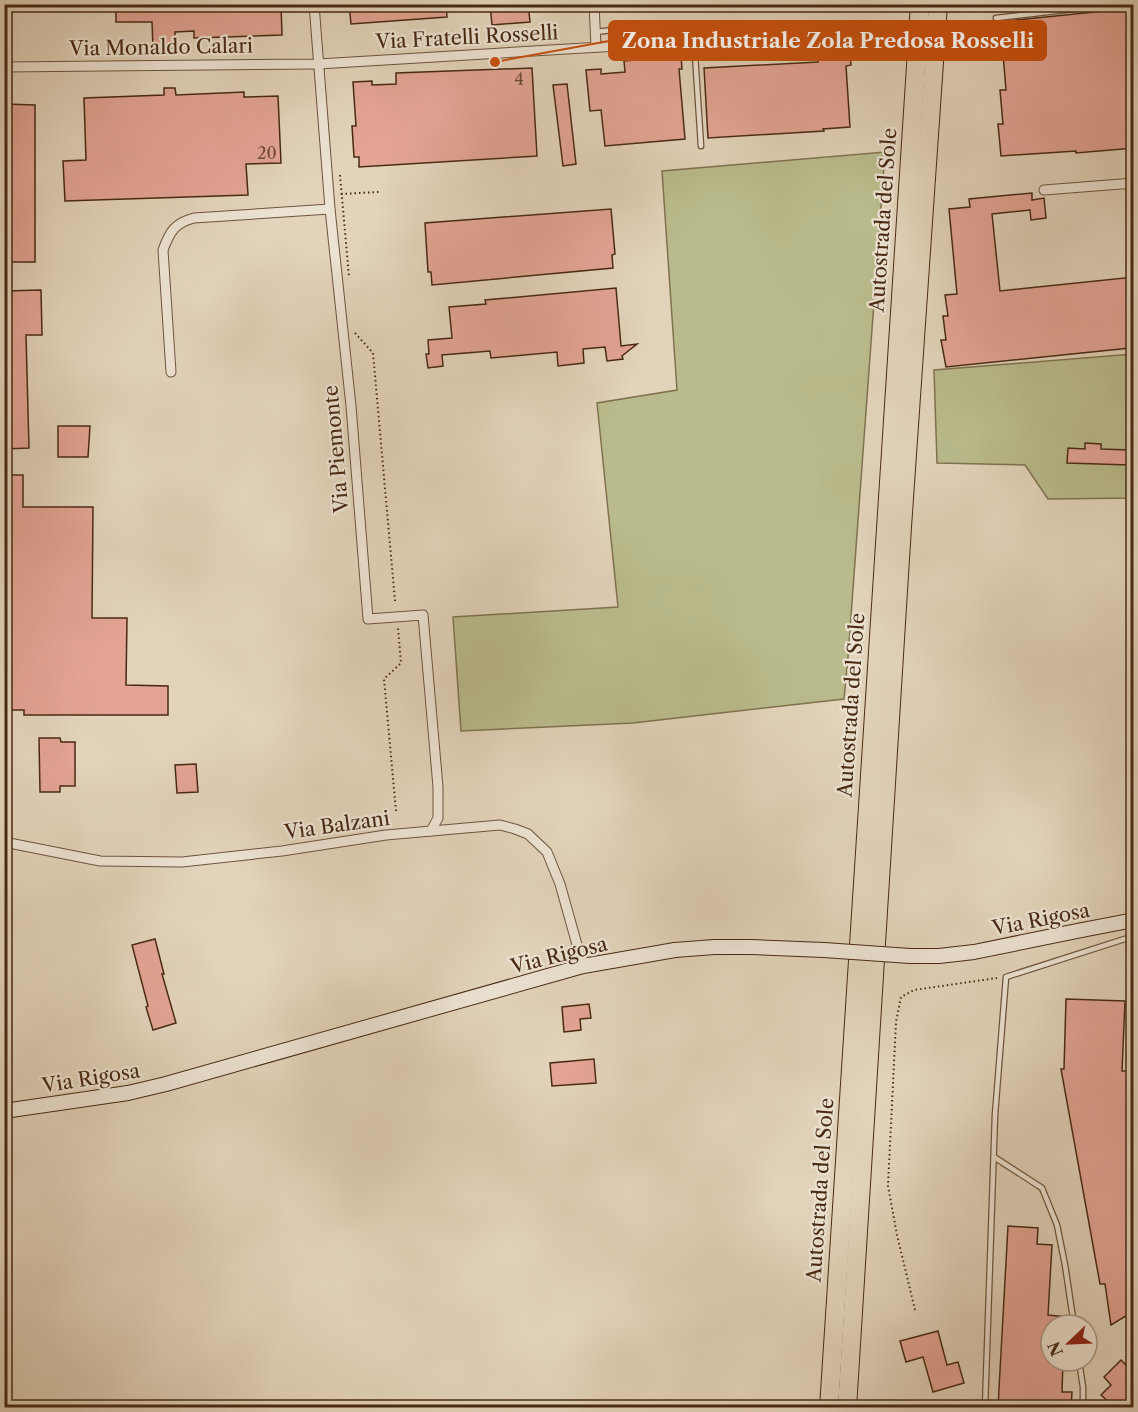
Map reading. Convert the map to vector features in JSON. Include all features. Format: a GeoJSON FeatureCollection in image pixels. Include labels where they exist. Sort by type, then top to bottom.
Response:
{"type":"FeatureCollection","features":[{"type":"Feature","properties":{"kind":"highway","name":"Autostrada del Sole"},"geometry":{"type":"LineString","coordinates":[[829,1407],[920,4]]}},
{"type":"Feature","properties":{"kind":"highway","name":"Autostrada del Sole"},"geometry":{"type":"LineString","coordinates":[[847,1407],[938,4]]}},
{"type":"Feature","properties":{"kind":"main road","name":"Via Rigosa"},"geometry":{"type":"LineString","coordinates":[[4,1111],[128,1093],[166,1084],[583,966],[675,950],[751,947],[910,957],[939,956],[974,952],[1134,920]]}},
{"type":"Feature","properties":{"kind":"street","name":"Via Piemonte"},"geometry":{"type":"LineString","coordinates":[[314,4],[330,208],[351,406],[368,619],[423,615],[438,787],[438,818],[431,831]]}},
{"type":"Feature","properties":{"kind":"street"},"geometry":{"type":"LineString","coordinates":[[594,4],[596,47]]}},
{"type":"Feature","properties":{"kind":"street","name":"Via Fratelli Rosselli"},"geometry":{"type":"LineString","coordinates":[[318,64],[618,45]]}},
{"type":"Feature","properties":{"kind":"street","name":"Via Monaldo Calari"},"geometry":{"type":"LineString","coordinates":[[4,67],[318,64]]}},
{"type":"Feature","properties":{"kind":"street"},"geometry":{"type":"LineString","coordinates":[[1044,190],[1134,183]]}},
{"type":"Feature","properties":{"kind":"street"},"geometry":{"type":"LineString","coordinates":[[171,372],[163,250],[169,234],[182,221],[194,218],[330,208]]}},
{"type":"Feature","properties":{"kind":"street","name":"Via Balzani"},"geometry":{"type":"LineString","coordinates":[[4,842],[100,861],[182,861],[282,851],[386,835],[500,825],[528,834],[547,852],[555,868],[583,966]]}},
{"type":"Feature","properties":{"kind":"lane"},"geometry":{"type":"LineString","coordinates":[[996,18],[1071,7],[1116,4]]}},
{"type":"Feature","properties":{"kind":"lane"},"geometry":{"type":"LineString","coordinates":[[596,32],[649,26]]}},
{"type":"Feature","properties":{"kind":"lane"},"geometry":{"type":"LineString","coordinates":[[618,45],[857,26]]}},
{"type":"Feature","properties":{"kind":"lane"},"geometry":{"type":"LineString","coordinates":[[694,39],[701,146]]}},
{"type":"Feature","properties":{"kind":"lane"},"geometry":{"type":"LineString","coordinates":[[985,1407],[995,1115],[1006,977],[1134,936]]}},
{"type":"Feature","properties":{"kind":"lane"},"geometry":{"type":"LineString","coordinates":[[994,1158],[1042,1188],[1057,1225],[1072,1313]]}},
{"type":"Feature","properties":{"kind":"lane"},"geometry":{"type":"LineString","coordinates":[[1081,1373],[1083,1407]]}},
{"type":"Feature","properties":{"kind":"path"},"geometry":{"type":"LineString","coordinates":[[340,175],[350,287]]}},
{"type":"Feature","properties":{"kind":"path"},"geometry":{"type":"LineString","coordinates":[[341,194],[379,192]]}},
{"type":"Feature","properties":{"kind":"path"},"geometry":{"type":"LineString","coordinates":[[355,333],[374,353],[395,601]]}},
{"type":"Feature","properties":{"kind":"path"},"geometry":{"type":"LineString","coordinates":[[396,812],[384,679],[401,663],[397,622]]}},
{"type":"Feature","properties":{"kind":"path"},"geometry":{"type":"LineString","coordinates":[[915,1310],[888,1186],[896,1022],[901,997],[914,990],[1006,977]]}},
{"type":"Feature","properties":{"kind":"green space"},"geometry":{"type":"Polygon","coordinates":[[[885,152],[844,699],[633,723],[461,731],[453,617],[618,607],[597,403],[677,390],[662,171],[885,152]]]}},
{"type":"Feature","properties":{"kind":"green space"},"geometry":{"type":"Polygon","coordinates":[[[1133,354],[1133,498],[1048,499],[1025,465],[937,463],[934,370],[1133,354]]]}},
{"type":"Feature","properties":{"kind":"building"},"geometry":{"type":"Polygon","coordinates":[[[116,4],[281,4],[282,35],[194,38],[194,31],[175,32],[175,48],[153,49],[152,22],[116,22],[116,4]]]}},
{"type":"Feature","properties":{"kind":"building"},"geometry":{"type":"Polygon","coordinates":[[[349,4],[446,4],[447,17],[351,24],[349,4]]]}},
{"type":"Feature","properties":{"kind":"building"},"geometry":{"type":"Polygon","coordinates":[[[490,4],[528,4],[530,22],[492,25],[490,4]]]}},
{"type":"Feature","properties":{"kind":"building"},"geometry":{"type":"Polygon","coordinates":[[[1134,8],[1134,148],[1001,156],[998,124],[1003,124],[1000,90],[1006,90],[1003,54],[1009,54],[1006,21],[1134,8]]]}},
{"type":"Feature","properties":{"kind":"building"},"geometry":{"type":"Polygon","coordinates":[[[841,36],[842,46],[850,46],[851,65],[846,66],[850,127],[823,129],[824,131],[708,138],[704,68],[818,62],[817,37],[841,36]]]}},
{"type":"Feature","properties":{"kind":"building"},"geometry":{"type":"Polygon","coordinates":[[[681,56],[682,69],[679,69],[685,139],[605,146],[601,110],[590,111],[586,70],[601,69],[601,74],[625,72],[624,61],[681,56]]]}},
{"type":"Feature","properties":{"kind":"building"},"geometry":{"type":"Polygon","coordinates":[[[532,68],[537,156],[359,167],[359,157],[354,157],[352,126],[356,126],[353,82],[372,81],[372,85],[396,84],[396,73],[532,68]]]}},
{"type":"Feature","properties":{"kind":"building"},"geometry":{"type":"Polygon","coordinates":[[[567,84],[576,164],[563,166],[553,85],[567,84]]]}},
{"type":"Feature","properties":{"kind":"building"},"geometry":{"type":"Polygon","coordinates":[[[164,88],[175,88],[176,95],[244,92],[244,97],[278,96],[281,163],[246,164],[248,195],[65,201],[63,161],[86,160],[84,98],[164,95],[164,88]]]}},
{"type":"Feature","properties":{"kind":"building"},"geometry":{"type":"Polygon","coordinates":[[[4,104],[35,105],[35,262],[4,262],[4,104]]]}},
{"type":"Feature","properties":{"kind":"building"},"geometry":{"type":"Polygon","coordinates":[[[1032,193],[1032,200],[1044,198],[1046,218],[1031,220],[1030,210],[992,214],[1000,291],[1134,277],[1134,318],[1127,318],[1130,348],[946,367],[941,340],[946,340],[943,316],[948,316],[945,295],[957,294],[949,209],[970,207],[969,199],[1032,193]]]}},
{"type":"Feature","properties":{"kind":"building"},"geometry":{"type":"Polygon","coordinates":[[[611,209],[615,254],[612,255],[613,268],[432,285],[431,272],[428,272],[425,223],[611,209]]]}},
{"type":"Feature","properties":{"kind":"building"},"geometry":{"type":"Polygon","coordinates":[[[616,288],[621,346],[637,344],[622,356],[623,359],[607,361],[605,347],[583,349],[584,363],[558,366],[557,352],[491,358],[490,351],[442,355],[443,366],[428,368],[426,354],[429,354],[428,340],[452,338],[449,307],[486,304],[485,300],[616,288]]]}},
{"type":"Feature","properties":{"kind":"building"},"geometry":{"type":"Polygon","coordinates":[[[41,290],[42,335],[26,335],[29,448],[4,449],[4,291],[41,290]]]}},
{"type":"Feature","properties":{"kind":"building"},"geometry":{"type":"Polygon","coordinates":[[[58,426],[90,426],[88,457],[58,457],[58,426]]]}},
{"type":"Feature","properties":{"kind":"building"},"geometry":{"type":"Polygon","coordinates":[[[1085,443],[1101,444],[1101,449],[1130,450],[1129,465],[1067,463],[1068,448],[1085,449],[1085,443]]]}},
{"type":"Feature","properties":{"kind":"building"},"geometry":{"type":"Polygon","coordinates":[[[4,475],[23,475],[23,507],[93,507],[92,618],[127,618],[126,685],[168,686],[168,715],[24,715],[24,710],[4,710],[4,475]]]}},
{"type":"Feature","properties":{"kind":"building"},"geometry":{"type":"Polygon","coordinates":[[[39,738],[60,738],[61,742],[75,742],[75,786],[60,786],[60,792],[40,792],[39,738]]]}},
{"type":"Feature","properties":{"kind":"building"},"geometry":{"type":"Polygon","coordinates":[[[196,764],[198,792],[177,793],[175,765],[196,764]]]}},
{"type":"Feature","properties":{"kind":"building"},"geometry":{"type":"Polygon","coordinates":[[[155,939],[176,1023],[153,1030],[132,945],[155,939]]]}},
{"type":"Feature","properties":{"kind":"building"},"geometry":{"type":"Polygon","coordinates":[[[1066,999],[1125,1001],[1122,1071],[1134,1071],[1134,1311],[1111,1325],[1105,1284],[1100,1284],[1061,1069],[1064,1069],[1066,999]]]}},
{"type":"Feature","properties":{"kind":"building"},"geometry":{"type":"Polygon","coordinates":[[[589,1004],[591,1018],[580,1019],[581,1030],[564,1032],[562,1007],[589,1004]]]}},
{"type":"Feature","properties":{"kind":"building"},"geometry":{"type":"Polygon","coordinates":[[[594,1059],[596,1083],[552,1086],[550,1063],[594,1059]]]}},
{"type":"Feature","properties":{"kind":"building"},"geometry":{"type":"Polygon","coordinates":[[[1008,1226],[1038,1228],[1037,1244],[1052,1245],[1048,1313],[1039,1313],[1039,1373],[1063,1373],[1062,1392],[1072,1392],[1071,1407],[998,1407],[1008,1226]]]}},
{"type":"Feature","properties":{"kind":"building"},"geometry":{"type":"Polygon","coordinates":[[[938,1331],[947,1365],[958,1362],[964,1383],[933,1392],[923,1357],[906,1362],[900,1341],[938,1331]]]}},
{"type":"Feature","properties":{"kind":"building"},"geometry":{"type":"Polygon","coordinates":[[[1121,1360],[1127,1366],[1134,1360],[1134,1407],[1114,1407],[1101,1395],[1111,1385],[1104,1377],[1121,1360]]]}},
{"type":"Feature","properties":{"kind":"place","name":"Zona Industriale Zola Predosa Rosselli"},"geometry":{"type":"Point","coordinates":[495,62]}}]}
